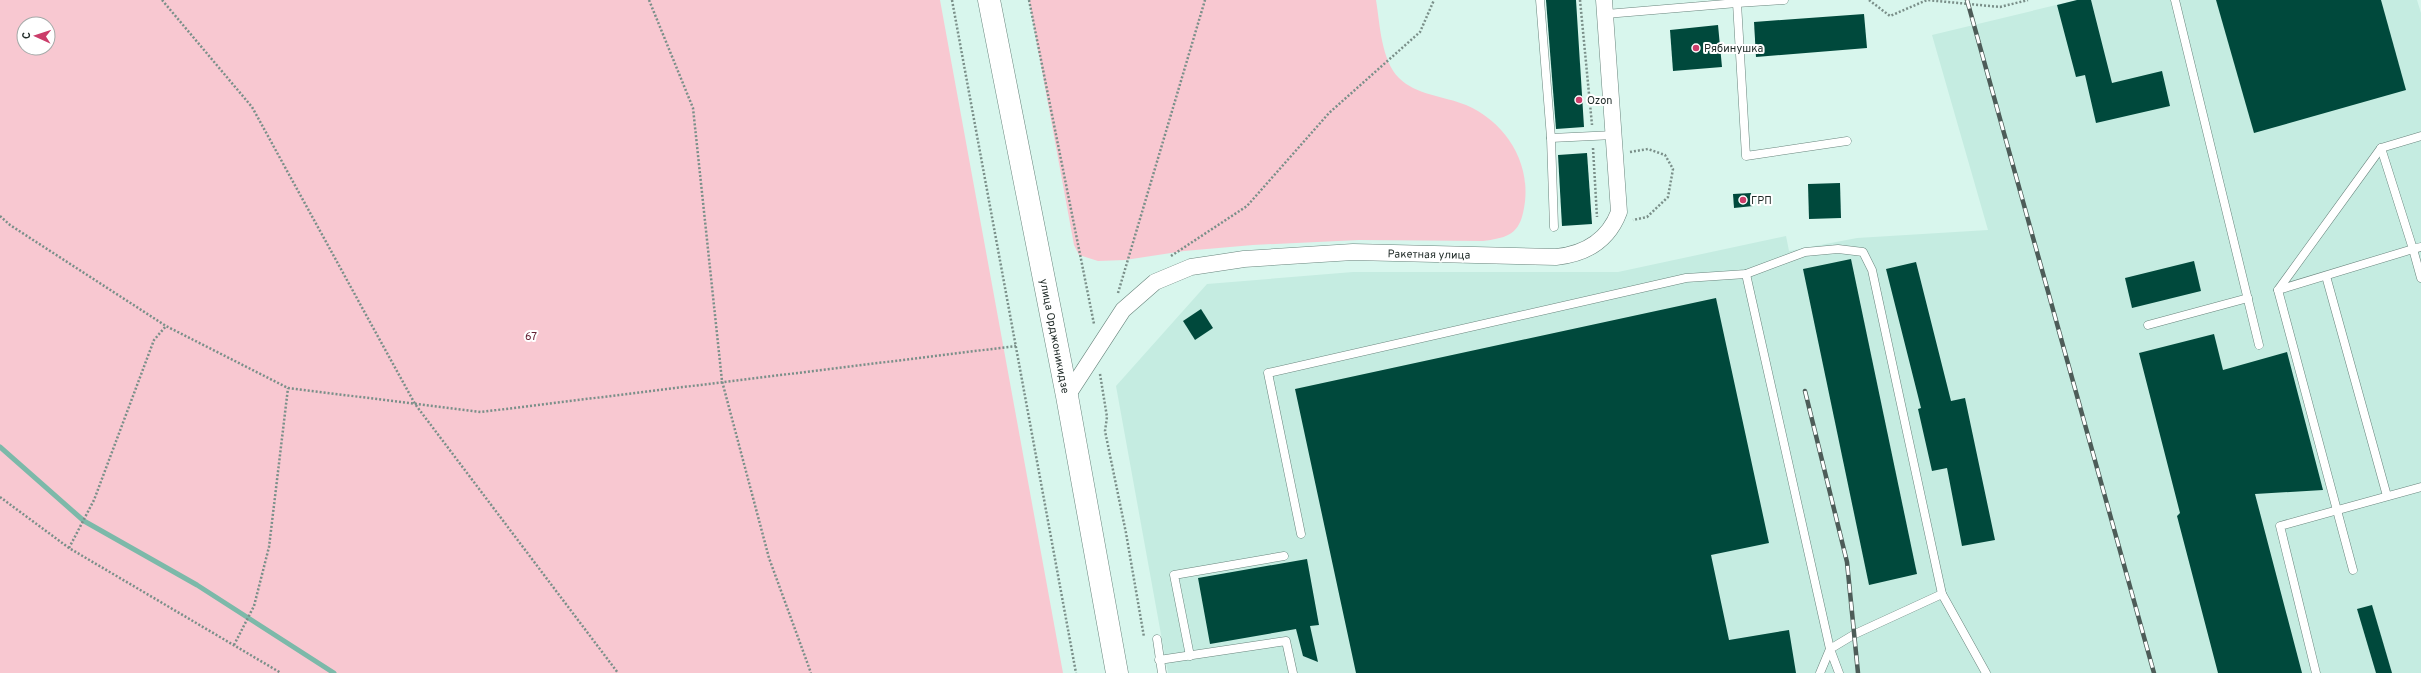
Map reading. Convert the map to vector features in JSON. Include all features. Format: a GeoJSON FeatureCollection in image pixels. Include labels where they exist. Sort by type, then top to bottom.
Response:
{"type":"FeatureCollection","features":[{"type":"Feature","properties":{"kind":"main road","name":"улица Орджоникидзе"},"geometry":{"type":"LineString","coordinates":[[989,0],[1067,396],[1118,673]]}},
{"type":"Feature","properties":{"kind":"street","name":"Ракетная улица"},"geometry":{"type":"LineString","coordinates":[[1067,396],[1123,310],[1156,282],[1190,267],[1244,259],[1353,252],[1556,257],[1571,256],[1596,244],[1614,225],[1619,212],[1605,7]]}},
{"type":"Feature","properties":{"kind":"lane"},"geometry":{"type":"LineString","coordinates":[[1540,0],[1551,138],[1554,227]]}},
{"type":"Feature","properties":{"kind":"lane"},"geometry":{"type":"LineString","coordinates":[[1605,7],[1784,0]]}},
{"type":"Feature","properties":{"kind":"lane"},"geometry":{"type":"LineString","coordinates":[[2175,0],[2259,345]]}},
{"type":"Feature","properties":{"kind":"lane"},"geometry":{"type":"LineString","coordinates":[[1736,2],[1746,156],[1847,141]]}},
{"type":"Feature","properties":{"kind":"lane"},"geometry":{"type":"LineString","coordinates":[[1551,138],[1614,135]]}},
{"type":"Feature","properties":{"kind":"lane"},"geometry":{"type":"LineString","coordinates":[[2278,290],[2381,148],[2421,136]]}},
{"type":"Feature","properties":{"kind":"lane"},"geometry":{"type":"LineString","coordinates":[[2381,148],[2421,278]]}},
{"type":"Feature","properties":{"kind":"lane"},"geometry":{"type":"LineString","coordinates":[[2278,290],[2421,247]]}},
{"type":"Feature","properties":{"kind":"lane"},"geometry":{"type":"LineString","coordinates":[[1302,534],[1268,373],[1686,278],[1746,274],[1805,252],[1838,249],[1863,252],[1872,270],[1942,594],[1986,673]]}},
{"type":"Feature","properties":{"kind":"lane"},"geometry":{"type":"LineString","coordinates":[[1746,274],[1830,649],[1839,673]]}},
{"type":"Feature","properties":{"kind":"lane"},"geometry":{"type":"LineString","coordinates":[[2326,276],[2386,496]]}},
{"type":"Feature","properties":{"kind":"lane"},"geometry":{"type":"LineString","coordinates":[[2278,290],[2353,570]]}},
{"type":"Feature","properties":{"kind":"lane"},"geometry":{"type":"LineString","coordinates":[[2148,325],[2248,298]]}},
{"type":"Feature","properties":{"kind":"lane"},"geometry":{"type":"LineString","coordinates":[[2316,673],[2280,526],[2421,487]]}},
{"type":"Feature","properties":{"kind":"lane"},"geometry":{"type":"LineString","coordinates":[[1190,656],[1174,575],[1284,556]]}},
{"type":"Feature","properties":{"kind":"lane"},"geometry":{"type":"LineString","coordinates":[[1820,673],[1830,649],[1855,634],[1942,594]]}},
{"type":"Feature","properties":{"kind":"lane"},"geometry":{"type":"LineString","coordinates":[[1157,640],[1162,673]]}},
{"type":"Feature","properties":{"kind":"lane"},"geometry":{"type":"LineString","coordinates":[[1159,660],[1286,641],[1293,673]]}},
{"type":"Feature","properties":{"kind":"path"},"geometry":{"type":"LineString","coordinates":[[162,0],[252,106],[415,404],[618,673]]}},
{"type":"Feature","properties":{"kind":"path"},"geometry":{"type":"LineString","coordinates":[[649,0],[693,108],[722,381],[769,558],[811,673]]}},
{"type":"Feature","properties":{"kind":"path"},"geometry":{"type":"LineString","coordinates":[[952,0],[1076,673]]}},
{"type":"Feature","properties":{"kind":"path"},"geometry":{"type":"LineString","coordinates":[[1029,0],[1092,318],[1107,417],[1105,431],[1126,533],[1145,640]]}},
{"type":"Feature","properties":{"kind":"path"},"geometry":{"type":"LineString","coordinates":[[1117,294],[1205,0]]}},
{"type":"Feature","properties":{"kind":"path"},"geometry":{"type":"LineString","coordinates":[[1165,260],[1247,206],[1329,113],[1420,32],[1434,0]]}},
{"type":"Feature","properties":{"kind":"path"},"geometry":{"type":"LineString","coordinates":[[1580,0],[1589,99]]}},
{"type":"Feature","properties":{"kind":"path"},"geometry":{"type":"LineString","coordinates":[[1869,0],[1890,16],[1927,0],[2000,7],[2028,0]]}},
{"type":"Feature","properties":{"kind":"path"},"geometry":{"type":"LineString","coordinates":[[1614,225],[1647,217],[1668,197],[1674,169],[1665,155],[1648,149],[1615,154]]}},
{"type":"Feature","properties":{"kind":"path"},"geometry":{"type":"LineString","coordinates":[[0,216],[10,225],[166,326],[288,388],[481,412],[722,381],[1016,346]]}},
{"type":"Feature","properties":{"kind":"path"},"geometry":{"type":"LineString","coordinates":[[69,548],[94,500],[154,340],[166,326]]}},
{"type":"Feature","properties":{"kind":"path"},"geometry":{"type":"LineString","coordinates":[[234,645],[254,606],[270,547],[288,388]]}},
{"type":"Feature","properties":{"kind":"path"},"geometry":{"type":"LineString","coordinates":[[0,497],[69,548],[281,673]]}},
{"type":"Feature","properties":{"kind":"shaded area"},"geometry":{"type":"Polygon","coordinates":[[[2077,0],[2417,0],[2421,13],[2421,673],[1168,673],[1116,386],[1207,284],[1353,272],[1618,272],[1786,236],[1789,251],[1857,238],[1988,230],[1932,35],[2077,0]]]}},
{"type":"Feature","properties":{"kind":"green space","name":"67"},"geometry":{"type":"Polygon","coordinates":[[[0,0],[940,0],[1063,673],[0,673],[0,0]]]}},
{"type":"Feature","properties":{"kind":"green space"},"geometry":{"type":"Polygon","coordinates":[[[1029,0],[1376,0],[1385,52],[1388,62],[1399,78],[1406,84],[1422,92],[1458,102],[1481,113],[1494,123],[1514,148],[1521,163],[1525,179],[1525,196],[1521,221],[1514,231],[1504,237],[1483,241],[1359,240],[1253,245],[1184,251],[1125,260],[1098,261],[1079,255],[1074,245],[1029,0]]]}},
{"type":"Feature","properties":{"kind":"building"},"geometry":{"type":"Polygon","coordinates":[[[1546,0],[1576,0],[1584,127],[1556,129],[1546,0]]]}},
{"type":"Feature","properties":{"kind":"building"},"geometry":{"type":"Polygon","coordinates":[[[2077,0],[2091,0],[2112,83],[2162,71],[2170,106],[2096,123],[2085,75],[2076,77],[2057,5],[2077,0]]]}},
{"type":"Feature","properties":{"kind":"building"},"geometry":{"type":"Polygon","coordinates":[[[2216,0],[2381,0],[2406,90],[2254,133],[2216,0]]]}},
{"type":"Feature","properties":{"kind":"building"},"geometry":{"type":"Polygon","coordinates":[[[1864,14],[1867,48],[1756,57],[1754,22],[1864,14]]]}},
{"type":"Feature","properties":{"kind":"building","name":"Рябинушка"},"geometry":{"type":"Polygon","coordinates":[[[1718,25],[1722,67],[1673,71],[1670,30],[1718,25]]]}},
{"type":"Feature","properties":{"kind":"building"},"geometry":{"type":"Polygon","coordinates":[[[1587,153],[1592,224],[1562,226],[1558,155],[1587,153]]]}},
{"type":"Feature","properties":{"kind":"building"},"geometry":{"type":"Polygon","coordinates":[[[1840,183],[1841,218],[1809,219],[1808,184],[1840,183]]]}},
{"type":"Feature","properties":{"kind":"building","name":"ГРП"},"geometry":{"type":"Polygon","coordinates":[[[1751,193],[1753,206],[1734,208],[1733,194],[1751,193]]]}},
{"type":"Feature","properties":{"kind":"building"},"geometry":{"type":"Polygon","coordinates":[[[1851,259],[1917,574],[1869,585],[1803,269],[1851,259]]]}},
{"type":"Feature","properties":{"kind":"building"},"geometry":{"type":"Polygon","coordinates":[[[2194,261],[2201,291],[2132,308],[2125,278],[2194,261]]]}},
{"type":"Feature","properties":{"kind":"building"},"geometry":{"type":"Polygon","coordinates":[[[1916,262],[1951,401],[1965,398],[1995,540],[1962,546],[1947,468],[1932,471],[1918,409],[1921,408],[1886,269],[1916,262]]]}},
{"type":"Feature","properties":{"kind":"building"},"geometry":{"type":"Polygon","coordinates":[[[1716,298],[1769,543],[1711,555],[1729,640],[1789,630],[1796,673],[1356,673],[1295,389],[1716,298]]]}},
{"type":"Feature","properties":{"kind":"building"},"geometry":{"type":"Polygon","coordinates":[[[1201,309],[1213,328],[1195,340],[1183,321],[1201,309]]]}},
{"type":"Feature","properties":{"kind":"building"},"geometry":{"type":"Polygon","coordinates":[[[2214,334],[2223,370],[2287,352],[2323,490],[2255,494],[2302,673],[2218,673],[2177,516],[2180,513],[2139,353],[2214,334]]]}},
{"type":"Feature","properties":{"kind":"building"},"geometry":{"type":"Polygon","coordinates":[[[1307,559],[1319,625],[1310,626],[1318,662],[1303,656],[1296,629],[1210,644],[1198,578],[1307,559]]]}},
{"type":"Feature","properties":{"kind":"building"},"geometry":{"type":"Polygon","coordinates":[[[2372,605],[2392,673],[2376,673],[2357,609],[2372,605]]]}},
{"type":"Feature","properties":{"kind":"waterway"},"geometry":{"type":"LineString","coordinates":[[0,447],[84,521],[197,585],[334,673]]}},
{"type":"Feature","properties":{"kind":"railway"},"geometry":{"type":"LineString","coordinates":[[1967,0],[2154,673]]}},
{"type":"Feature","properties":{"kind":"railway"},"geometry":{"type":"LineString","coordinates":[[1805,391],[1847,562],[1858,673]]}},
{"type":"Feature","properties":{"kind":"place","name":"Рябинушка"},"geometry":{"type":"Point","coordinates":[1696,48]}},
{"type":"Feature","properties":{"kind":"place","name":"Ozon"},"geometry":{"type":"Point","coordinates":[1579,100]}},
{"type":"Feature","properties":{"kind":"place","name":"ГРП"},"geometry":{"type":"Point","coordinates":[1743,200]}}]}
